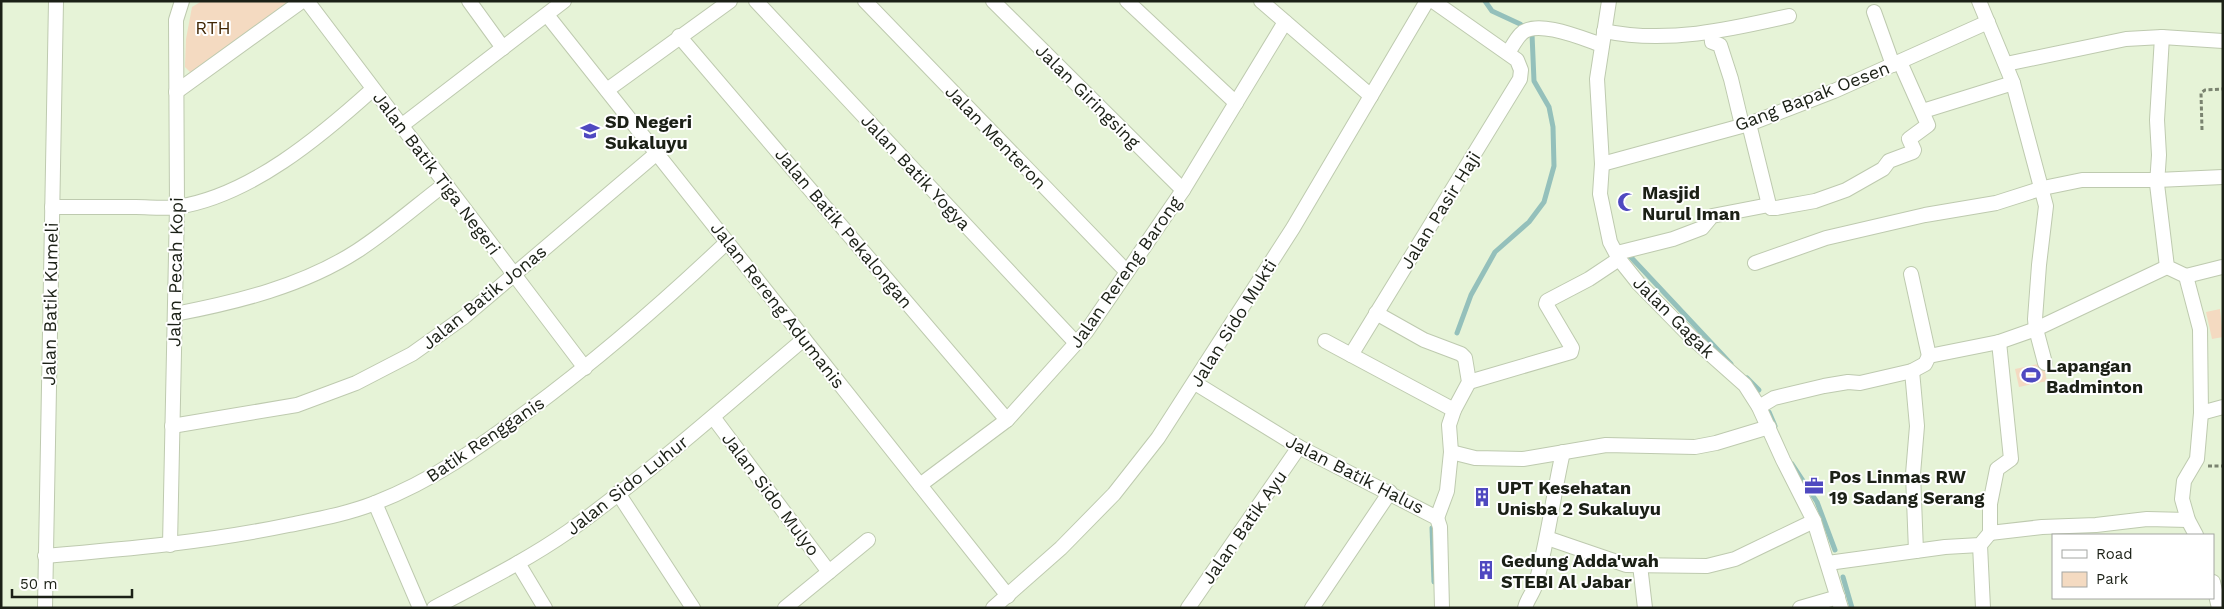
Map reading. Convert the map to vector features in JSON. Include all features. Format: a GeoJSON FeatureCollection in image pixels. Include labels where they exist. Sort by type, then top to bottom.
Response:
{"type":"FeatureCollection","features":[{"type":"Feature","properties":{"kind":"street","name":"Jalan Batik Kumeli"},"geometry":{"type":"LineString","coordinates":[[45,608],[56,1]]}},
{"type":"Feature","properties":{"kind":"street","name":"Jalan Pecah Kopi"},"geometry":{"type":"LineString","coordinates":[[170,545],[177,207],[176,20],[182,1]]}},
{"type":"Feature","properties":{"kind":"street"},"geometry":{"type":"LineString","coordinates":[[176,92],[302,1]]}},
{"type":"Feature","properties":{"kind":"street","name":"Jalan Batik Tiga Negeri"},"geometry":{"type":"LineString","coordinates":[[307,1],[585,368]]}},
{"type":"Feature","properties":{"kind":"street"},"geometry":{"type":"LineString","coordinates":[[469,1],[503,48]]}},
{"type":"Feature","properties":{"kind":"street"},"geometry":{"type":"LineString","coordinates":[[401,126],[564,1]]}},
{"type":"Feature","properties":{"kind":"street"},"geometry":{"type":"LineString","coordinates":[[607,90],[679,36],[730,1]]}},
{"type":"Feature","properties":{"kind":"street","name":"Jalan Batik Yogya"},"geometry":{"type":"LineString","coordinates":[[756,1],[1076,343]]}},
{"type":"Feature","properties":{"kind":"street","name":"Jalan Menteron"},"geometry":{"type":"LineString","coordinates":[[865,1],[1127,272]]}},
{"type":"Feature","properties":{"kind":"street","name":"Jalan Giringsing"},"geometry":{"type":"LineString","coordinates":[[993,1],[1183,190]]}},
{"type":"Feature","properties":{"kind":"street"},"geometry":{"type":"LineString","coordinates":[[1127,1],[1236,103]]}},
{"type":"Feature","properties":{"kind":"street"},"geometry":{"type":"LineString","coordinates":[[1261,1],[1371,96]]}},
{"type":"Feature","properties":{"kind":"street","name":"Jalan Sido Mukti"},"geometry":{"type":"LineString","coordinates":[[993,608],[1061,548],[1114,494],[1158,438],[1293,228],[1427,1]]}},
{"type":"Feature","properties":{"kind":"street","name":"Jalan Pasir Haji"},"geometry":{"type":"LineString","coordinates":[[1351,355],[1520,79],[1521,70],[1517,60],[1433,1]]}},
{"type":"Feature","properties":{"kind":"street","name":"Jalan Gagak"},"geometry":{"type":"LineString","coordinates":[[1608,1],[1597,79],[1602,164],[1600,194],[1610,242],[1639,284],[1686,333],[1744,385],[1759,406],[1814,521],[1840,602]]}},
{"type":"Feature","properties":{"kind":"street"},"geometry":{"type":"LineString","coordinates":[[1979,1],[2013,83],[2043,188],[2046,206],[2038,265],[2036,329],[2045,363]]}},
{"type":"Feature","properties":{"kind":"street"},"geometry":{"type":"LineString","coordinates":[[1710,32],[1712,42],[1720,45],[1769,205],[1771,208],[1776,208],[1815,202],[1846,190],[1882,169],[1889,161],[1913,152],[1910,137],[1928,126],[1923,111],[1897,63],[1874,12]]}},
{"type":"Feature","properties":{"kind":"street","name":"Jalan Rereng Adumanis"},"geometry":{"type":"LineString","coordinates":[[547,15],[1008,596]]}},
{"type":"Feature","properties":{"kind":"street"},"geometry":{"type":"LineString","coordinates":[[1508,54],[1521,34],[1534,28],[1603,38],[1625,35],[1678,37],[1789,16]]}},
{"type":"Feature","properties":{"kind":"street","name":"Jalan Rereng Barong"},"geometry":{"type":"LineString","coordinates":[[920,485],[1007,420],[1086,332],[1183,190],[1285,22]]}},
{"type":"Feature","properties":{"kind":"street","name":"Gang Bapak Oesen"},"geometry":{"type":"LineString","coordinates":[[1602,164],[1746,125],[1834,92],[1988,22]]}},
{"type":"Feature","properties":{"kind":"street","name":"Jalan Batik Pekalongan"},"geometry":{"type":"LineString","coordinates":[[679,36],[1007,420]]}},
{"type":"Feature","properties":{"kind":"street"},"geometry":{"type":"LineString","coordinates":[[2006,64],[2126,39],[2162,37],[2223,41]]}},
{"type":"Feature","properties":{"kind":"street"},"geometry":{"type":"LineString","coordinates":[[2162,37],[2157,120],[2159,155],[2157,180],[2167,266]]}},
{"type":"Feature","properties":{"kind":"street"},"geometry":{"type":"LineString","coordinates":[[1923,111],[2013,83]]}},
{"type":"Feature","properties":{"kind":"street"},"geometry":{"type":"LineString","coordinates":[[52,207],[177,207],[202,201],[240,186],[271,169],[330,128],[373,89]]}},
{"type":"Feature","properties":{"kind":"street","name":"Jalan Batik Jonas"},"geometry":{"type":"LineString","coordinates":[[172,426],[297,405],[356,383],[412,354],[464,318],[657,153]]}},
{"type":"Feature","properties":{"kind":"street"},"geometry":{"type":"LineString","coordinates":[[1755,263],[1826,238],[1925,215],[1996,202],[2043,188],[2082,180],[2157,180],[2223,177]]}},
{"type":"Feature","properties":{"kind":"street"},"geometry":{"type":"LineString","coordinates":[[175,314],[269,291],[326,268],[356,252],[445,184]]}},
{"type":"Feature","properties":{"kind":"street"},"geometry":{"type":"LineString","coordinates":[[1437,518],[1447,491],[1450,452],[1449,408],[1469,382],[1571,352],[1572,348],[1546,304],[1547,301],[1618,256],[1702,228],[1712,216],[1769,205]]}},
{"type":"Feature","properties":{"kind":"street","name":"Batik Rengganis"},"geometry":{"type":"LineString","coordinates":[[45,556],[170,545],[254,532],[330,517],[375,503],[431,478],[486,442],[585,368],[727,242]]}},
{"type":"Feature","properties":{"kind":"street"},"geometry":{"type":"LineString","coordinates":[[2167,266],[2186,276],[2222,267]]}},
{"type":"Feature","properties":{"kind":"street"},"geometry":{"type":"LineString","coordinates":[[1929,356],[1999,342],[2036,329],[2167,266]]}},
{"type":"Feature","properties":{"kind":"street"},"geometry":{"type":"LineString","coordinates":[[1759,406],[1774,398],[1824,386],[1848,382],[1860,383],[1912,371],[1925,364],[1929,356],[1911,274]]}},
{"type":"Feature","properties":{"kind":"street"},"geometry":{"type":"LineString","coordinates":[[2186,276],[2200,329],[2201,413],[2197,459],[2184,481],[2182,499],[2188,520],[2195,534]]}},
{"type":"Feature","properties":{"kind":"street"},"geometry":{"type":"LineString","coordinates":[[1376,313],[1424,340],[1461,354],[1465,358],[1469,382]]}},
{"type":"Feature","properties":{"kind":"street","name":"Jalan Sido Luhur"},"geometry":{"type":"LineString","coordinates":[[434,608],[518,563],[568,531],[713,417],[804,339]]}},
{"type":"Feature","properties":{"kind":"street"},"geometry":{"type":"LineString","coordinates":[[1324,341],[1449,408]]}},
{"type":"Feature","properties":{"kind":"street"},"geometry":{"type":"LineString","coordinates":[[1983,608],[1980,546],[1990,533],[1990,504],[1997,469],[2011,459],[1999,342]]}},
{"type":"Feature","properties":{"kind":"street"},"geometry":{"type":"LineString","coordinates":[[1912,371],[1917,426],[1913,474],[1916,551]]}},
{"type":"Feature","properties":{"kind":"street","name":"Jalan Batik Halus"},"geometry":{"type":"LineString","coordinates":[[1194,383],[1299,446],[1437,518],[1440,528],[1442,608]]}},
{"type":"Feature","properties":{"kind":"street"},"geometry":{"type":"LineString","coordinates":[[2201,413],[2223,407]]}},
{"type":"Feature","properties":{"kind":"street","name":"Jalan Sido Mulyo"},"geometry":{"type":"LineString","coordinates":[[713,417],[829,572]]}},
{"type":"Feature","properties":{"kind":"street"},"geometry":{"type":"LineString","coordinates":[[1450,452],[1475,458],[1523,460],[1606,445],[1695,447],[1769,428]]}},
{"type":"Feature","properties":{"kind":"street","name":"Jalan Batik Ayu"},"geometry":{"type":"LineString","coordinates":[[1188,608],[1299,446]]}},
{"type":"Feature","properties":{"kind":"street"},"geometry":{"type":"LineString","coordinates":[[1525,608],[1536,586],[1547,538],[1552,500],[1562,452]]}},
{"type":"Feature","properties":{"kind":"street"},"geometry":{"type":"LineString","coordinates":[[1312,608],[1390,492]]}},
{"type":"Feature","properties":{"kind":"street"},"geometry":{"type":"LineString","coordinates":[[618,493],[693,608]]}},
{"type":"Feature","properties":{"kind":"street"},"geometry":{"type":"LineString","coordinates":[[375,503],[420,608]]}},
{"type":"Feature","properties":{"kind":"street"},"geometry":{"type":"LineString","coordinates":[[1990,533],[2147,519],[2188,520]]}},
{"type":"Feature","properties":{"kind":"street"},"geometry":{"type":"LineString","coordinates":[[1547,538],[1626,565],[1707,566],[1735,559],[1814,521]]}},
{"type":"Feature","properties":{"kind":"street","name":"Jalan Sido Mulyo"},"geometry":{"type":"LineString","coordinates":[[785,608],[868,540]]}},
{"type":"Feature","properties":{"kind":"street"},"geometry":{"type":"LineString","coordinates":[[1828,564],[1945,546],[1980,546]]}},
{"type":"Feature","properties":{"kind":"street"},"geometry":{"type":"LineString","coordinates":[[518,563],[545,608]]}},
{"type":"Feature","properties":{"kind":"street"},"geometry":{"type":"LineString","coordinates":[[1640,565],[1644,608]]}},
{"type":"Feature","properties":{"kind":"street"},"geometry":{"type":"LineString","coordinates":[[1431,608],[1442,585]]}},
{"type":"Feature","properties":{"kind":"street"},"geometry":{"type":"LineString","coordinates":[[2214,586],[2219,608]]}},
{"type":"Feature","properties":{"kind":"street"},"geometry":{"type":"LineString","coordinates":[[1801,608],[1840,602]]}},
{"type":"Feature","properties":{"kind":"path"},"geometry":{"type":"LineString","coordinates":[[2202,130],[2201,93],[2205,90],[2223,89]]}},
{"type":"Feature","properties":{"kind":"green space","name":"RTH"},"geometry":{"type":"Polygon","coordinates":[[[202,1],[286,1],[286,3],[191,73],[185,67],[186,39],[192,7],[202,1]]]}},
{"type":"Feature","properties":{"kind":"green space"},"geometry":{"type":"Polygon","coordinates":[[[2220,309],[2223,337],[2212,339],[2206,312],[2220,309]]]}},
{"type":"Feature","properties":{"kind":"green space","name":"Lapangan Badminton"},"geometry":{"type":"Polygon","coordinates":[[[2043,363],[2047,381],[2019,387],[2015,369],[2043,363]]]}},
{"type":"Feature","properties":{"kind":"waterway"},"geometry":{"type":"LineString","coordinates":[[1457,333],[1471,295],[1495,252],[1529,222],[1544,202],[1554,166],[1553,127],[1549,107],[1534,81],[1532,34],[1520,24],[1492,11],[1485,1]]}},
{"type":"Feature","properties":{"kind":"waterway"},"geometry":{"type":"LineString","coordinates":[[1627,253],[1731,364]]}},
{"type":"Feature","properties":{"kind":"waterway"},"geometry":{"type":"LineString","coordinates":[[1747,378],[1759,390]]}},
{"type":"Feature","properties":{"kind":"waterway"},"geometry":{"type":"LineString","coordinates":[[1769,412],[1775,426]]}},
{"type":"Feature","properties":{"kind":"waterway"},"geometry":{"type":"LineString","coordinates":[[1792,464],[1817,502],[1835,550]]}},
{"type":"Feature","properties":{"kind":"waterway"},"geometry":{"type":"LineString","coordinates":[[1432,528],[1434,582]]}},
{"type":"Feature","properties":{"kind":"waterway"},"geometry":{"type":"LineString","coordinates":[[1843,577],[1852,608]]}},
{"type":"Feature","properties":{"kind":"place","name":"SD Negeri Sukaluyu"},"geometry":{"type":"Point","coordinates":[590,131]}},
{"type":"Feature","properties":{"kind":"place","name":"Masjid Nurul Iman"},"geometry":{"type":"Point","coordinates":[1627,202]}},
{"type":"Feature","properties":{"kind":"place","name":"Lapangan Badminton"},"geometry":{"type":"Point","coordinates":[2031,375]}},
{"type":"Feature","properties":{"kind":"place","name":"Pos Linmas RW 19 Sadang Serang"},"geometry":{"type":"Point","coordinates":[1814,486]}},
{"type":"Feature","properties":{"kind":"place","name":"UPT Kesehatan Unisba 2 Sukaluyu"},"geometry":{"type":"Point","coordinates":[1482,497]}},
{"type":"Feature","properties":{"kind":"place","name":"Gedung Adda'wah STEBI Al Jabar"},"geometry":{"type":"Point","coordinates":[1486,570]}}]}
